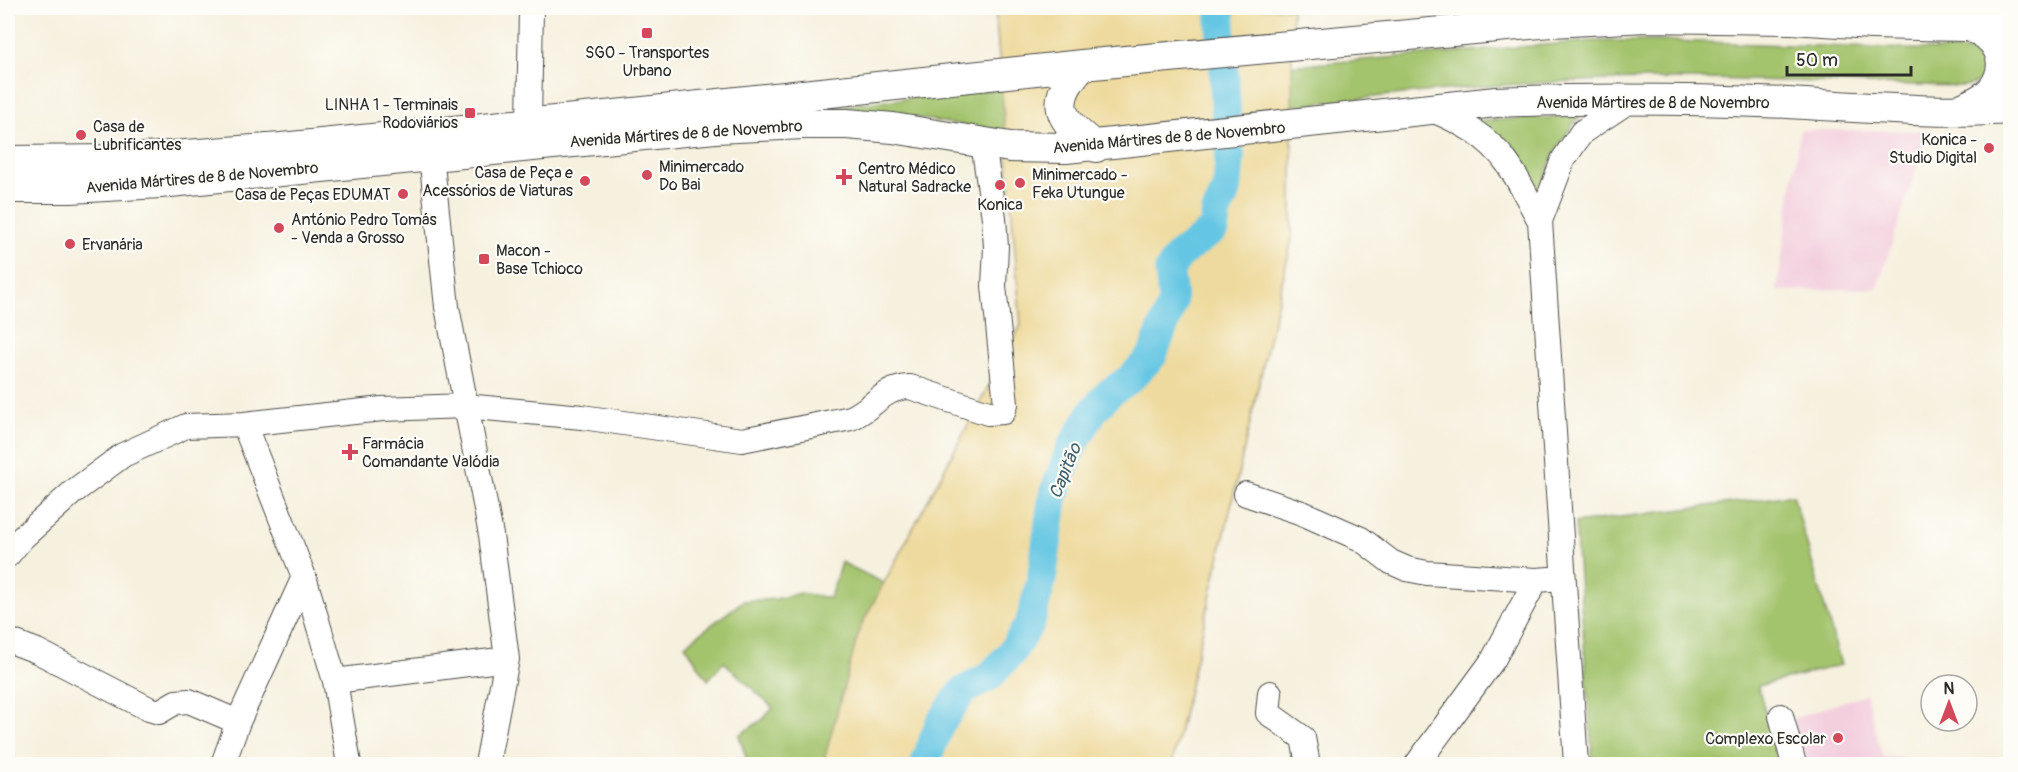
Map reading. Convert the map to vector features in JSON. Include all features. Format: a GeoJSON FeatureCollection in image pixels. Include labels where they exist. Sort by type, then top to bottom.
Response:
{"type":"FeatureCollection","features":[{"type":"Feature","properties":{"kind":"main road","name":"Avenida Mártires de 8 de Novembro"},"geometry":{"type":"LineString","coordinates":[[8,161],[117,160],[193,155],[529,124],[1082,65],[1242,51],[1550,15],[1792,19],[1872,24],[1967,17],[2010,27]]}},
{"type":"Feature","properties":{"kind":"main road"},"geometry":{"type":"LineString","coordinates":[[1961,109],[1992,91],[1999,79],[2001,68],[2000,53],[1996,42],[1967,17]]}},
{"type":"Feature","properties":{"kind":"main road"},"geometry":{"type":"LineString","coordinates":[[1082,65],[1067,81],[1061,95],[1061,109],[1069,125],[1095,147]]}},
{"type":"Feature","properties":{"kind":"main road","name":"Avenida Mártires de 8 de Novembro"},"geometry":{"type":"LineString","coordinates":[[8,188],[149,184],[715,128],[804,124],[847,124],[893,128],[984,143],[1037,148],[1095,147],[1496,102],[1632,99],[2010,109]]}},
{"type":"Feature","properties":{"kind":"street"},"geometry":{"type":"LineString","coordinates":[[529,124],[531,8]]}},
{"type":"Feature","properties":{"kind":"street"},"geometry":{"type":"LineString","coordinates":[[1576,765],[1540,221],[1563,160],[1582,132],[1632,99]]}},
{"type":"Feature","properties":{"kind":"street"},"geometry":{"type":"LineString","coordinates":[[1432,110],[1460,122],[1488,142],[1507,163],[1540,221]]}},
{"type":"Feature","properties":{"kind":"street"},"geometry":{"type":"LineString","coordinates":[[8,555],[22,538],[73,492],[123,455],[186,426],[244,424],[382,410],[465,406],[582,417],[742,440],[850,418],[865,411],[887,392],[896,388],[909,387],[988,413],[1003,412],[1006,404],[994,286],[996,247],[994,218],[984,143]]}},
{"type":"Feature","properties":{"kind":"street"},"geometry":{"type":"LineString","coordinates":[[431,155],[447,307],[491,535],[507,659],[493,762]]}},
{"type":"Feature","properties":{"kind":"street"},"geometry":{"type":"LineString","coordinates":[[244,424],[304,577],[335,681],[349,765]]}},
{"type":"Feature","properties":{"kind":"street"},"geometry":{"type":"LineString","coordinates":[[1246,494],[1302,513],[1361,539],[1391,562],[1407,569],[1427,573],[1536,580],[1564,579]]}},
{"type":"Feature","properties":{"kind":"street"},"geometry":{"type":"LineString","coordinates":[[223,765],[238,722],[304,577]]}},
{"type":"Feature","properties":{"kind":"street"},"geometry":{"type":"LineString","coordinates":[[1417,765],[1493,660],[1536,580]]}},
{"type":"Feature","properties":{"kind":"street"},"geometry":{"type":"LineString","coordinates":[[8,640],[37,651],[149,709],[159,712],[176,702],[189,701],[238,722]]}},
{"type":"Feature","properties":{"kind":"street"},"geometry":{"type":"LineString","coordinates":[[335,681],[507,659]]}},
{"type":"Feature","properties":{"kind":"street"},"geometry":{"type":"LineString","coordinates":[[1270,693],[1268,713],[1304,738],[1308,765]]}},
{"type":"Feature","properties":{"kind":"street"},"geometry":{"type":"LineString","coordinates":[[1780,716],[1794,765]]}},
{"type":"Feature","properties":{"kind":"shaded area"},"geometry":{"type":"Polygon","coordinates":[[[1800,130],[1929,131],[1877,288],[1777,291],[1800,130]]]}},
{"type":"Feature","properties":{"kind":"shaded area","name":"Complexo Escolar"},"geometry":{"type":"Polygon","coordinates":[[[1866,694],[1883,757],[1904,757],[1904,764],[1807,764],[1792,719],[1866,694]]]}},
{"type":"Feature","properties":{"kind":"green space"},"geometry":{"type":"Polygon","coordinates":[[[1593,41],[1670,41],[1968,51],[1980,61],[1983,76],[1977,83],[1962,86],[1723,79],[1627,79],[1533,83],[1208,115],[1241,70],[1593,41]]]}},
{"type":"Feature","properties":{"kind":"green space"},"geometry":{"type":"Polygon","coordinates":[[[1045,86],[1057,137],[984,129],[905,116],[795,111],[937,95],[1045,86]]]}},
{"type":"Feature","properties":{"kind":"green space"},"geometry":{"type":"Polygon","coordinates":[[[1580,116],[1553,156],[1538,202],[1476,121],[1580,116]]]}},
{"type":"Feature","properties":{"kind":"green space"},"geometry":{"type":"Polygon","coordinates":[[[1793,495],[1841,665],[1758,686],[1779,764],[1593,764],[1575,523],[1793,495]]]}},
{"type":"Feature","properties":{"kind":"green space"},"geometry":{"type":"Polygon","coordinates":[[[841,562],[916,599],[959,764],[748,764],[739,735],[762,720],[773,708],[724,662],[708,680],[685,645],[743,601],[776,599],[800,593],[830,598],[841,562]]]}},
{"type":"Feature","properties":{"kind":"sand"},"geometry":{"type":"Polygon","coordinates":[[[995,8],[1292,8],[1292,239],[1172,764],[823,764],[860,628],[1021,325],[995,8]]]}},
{"type":"Feature","properties":{"kind":"waterway","name":"Capitão"},"geometry":{"type":"LineString","coordinates":[[1220,8],[1221,33]]}},
{"type":"Feature","properties":{"kind":"waterway","name":"Capitão"},"geometry":{"type":"LineString","coordinates":[[1224,72],[1226,113]]}},
{"type":"Feature","properties":{"kind":"waterway","name":"Capitão"},"geometry":{"type":"LineString","coordinates":[[925,764],[939,725],[963,691],[990,676],[1011,653],[1030,623],[1042,578],[1053,497],[1071,448],[1093,411],[1109,393],[1130,379],[1152,356],[1172,304],[1169,271],[1179,255],[1214,229],[1216,213],[1227,189],[1230,155]]}},
{"type":"Feature","properties":{"kind":"place","name":"SGO - Transportes Urbano"},"geometry":{"type":"Point","coordinates":[647,33]}},
{"type":"Feature","properties":{"kind":"place","name":"LINHA 1 - Terminais Rodoviários"},"geometry":{"type":"Point","coordinates":[470,113]}},
{"type":"Feature","properties":{"kind":"place","name":"Casa de Lubrificantes"},"geometry":{"type":"Point","coordinates":[81,135]}},
{"type":"Feature","properties":{"kind":"place","name":"Konica - Studio Digital"},"geometry":{"type":"Point","coordinates":[1989,148]}},
{"type":"Feature","properties":{"kind":"place","name":"Minimercado Do Bai"},"geometry":{"type":"Point","coordinates":[647,175]}},
{"type":"Feature","properties":{"kind":"place","name":"Centro Médico Natural Sadracke"},"geometry":{"type":"Point","coordinates":[844,177]}},
{"type":"Feature","properties":{"kind":"place","name":"Casa de Peça e Acessórios de Viaturas"},"geometry":{"type":"Point","coordinates":[585,181]}},
{"type":"Feature","properties":{"kind":"place","name":"Minimercado - Feka Utungue"},"geometry":{"type":"Point","coordinates":[1020,183]}},
{"type":"Feature","properties":{"kind":"place","name":"Konica"},"geometry":{"type":"Point","coordinates":[1000,185]}},
{"type":"Feature","properties":{"kind":"place","name":"Casa de Peças EDUMAT"},"geometry":{"type":"Point","coordinates":[403,194]}},
{"type":"Feature","properties":{"kind":"place","name":"António Pedro Tomás - Venda a Grosso"},"geometry":{"type":"Point","coordinates":[279,228]}},
{"type":"Feature","properties":{"kind":"place","name":"Ervanária"},"geometry":{"type":"Point","coordinates":[70,244]}},
{"type":"Feature","properties":{"kind":"place","name":"Macon - Base Tchioco"},"geometry":{"type":"Point","coordinates":[484,259]}},
{"type":"Feature","properties":{"kind":"place","name":"Farmácia Comandante Valódia"},"geometry":{"type":"Point","coordinates":[350,452]}},
{"type":"Feature","properties":{"kind":"place","name":"Complexo Escolar"},"geometry":{"type":"Point","coordinates":[1838,738]}}]}
